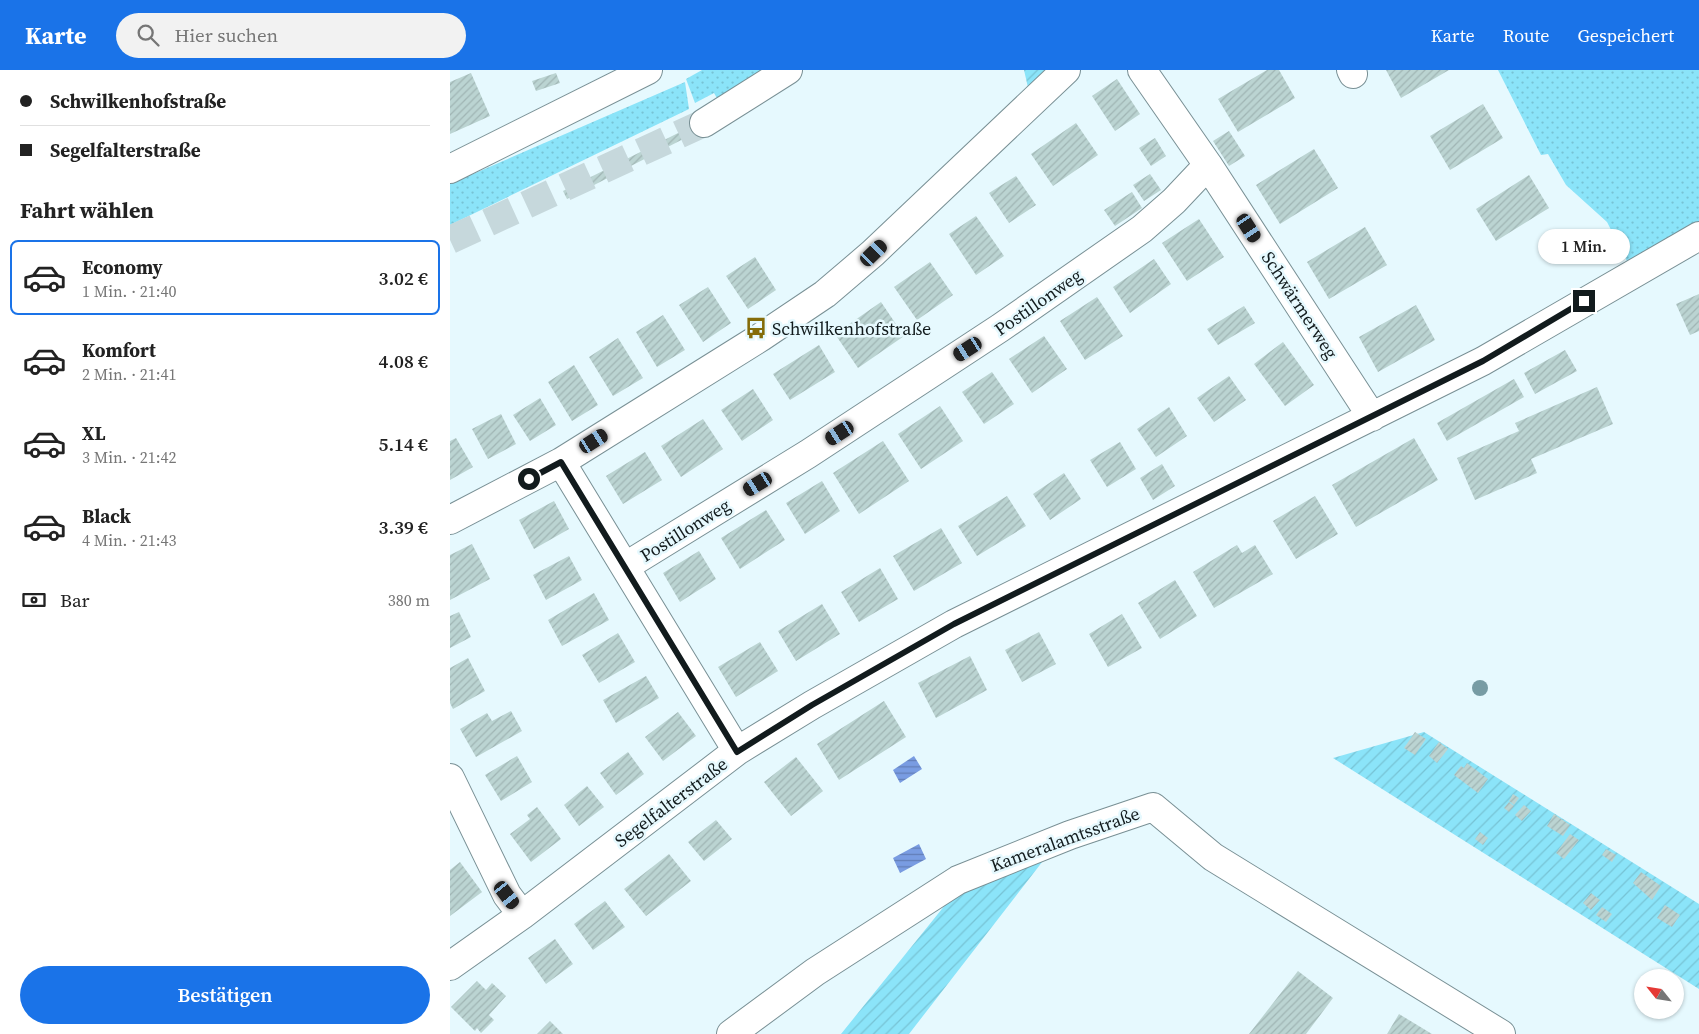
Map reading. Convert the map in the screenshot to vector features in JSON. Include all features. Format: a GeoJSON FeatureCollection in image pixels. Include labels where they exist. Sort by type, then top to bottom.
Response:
{"type":"FeatureCollection","features":[{"type":"Feature","properties":{"kind":"street"},"geometry":{"type":"LineString","coordinates":[[450,169],[648,70]]}},
{"type":"Feature","properties":{"kind":"street"},"geometry":{"type":"LineString","coordinates":[[704,123],[788,70]]}},
{"type":"Feature","properties":{"kind":"street"},"geometry":{"type":"LineString","coordinates":[[450,520],[561,462],[761,337],[825,294],[874,253],[1066,70]]}},
{"type":"Feature","properties":{"kind":"street","name":"Schwärmerweg"},"geometry":{"type":"LineString","coordinates":[[1142,70],[1208,165],[1372,417]]}},
{"type":"Feature","properties":{"kind":"street","name":"Postillonweg"},"geometry":{"type":"LineString","coordinates":[[626,566],[808,454],[1000,328],[1142,229],[1174,202],[1208,165]]}},
{"type":"Feature","properties":{"kind":"street","name":"Segelfalterstraße"},"geometry":{"type":"LineString","coordinates":[[450,966],[522,915],[737,752],[812,705],[954,624],[1483,361],[1699,236]]}},
{"type":"Feature","properties":{"kind":"street"},"geometry":{"type":"LineString","coordinates":[[561,462],[626,566],[737,752]]}},
{"type":"Feature","properties":{"kind":"street"},"geometry":{"type":"LineString","coordinates":[[450,778],[507,895],[522,915]]}},
{"type":"Feature","properties":{"kind":"street","name":"Kameralamtsstraße"},"geometry":{"type":"LineString","coordinates":[[731,1034],[822,967],[958,880],[1070,835],[1154,808],[1213,857],[1501,1034]]}},
{"type":"Feature","properties":{"kind":"shaded area"},"geometry":{"type":"Polygon","coordinates":[[[702,70],[769,70],[718,100],[714,93],[695,103],[686,79],[702,70]]]}},
{"type":"Feature","properties":{"kind":"shaded area"},"geometry":{"type":"Polygon","coordinates":[[[1024,70],[1050,70],[1029,92],[1024,70]]]}},
{"type":"Feature","properties":{"kind":"shaded area"},"geometry":{"type":"Polygon","coordinates":[[[1498,70],[1699,70],[1699,226],[1630,267],[1607,222],[1566,185],[1548,154],[1541,155],[1498,70]]]}},
{"type":"Feature","properties":{"kind":"shaded area"},"geometry":{"type":"Polygon","coordinates":[[[685,82],[689,109],[450,225],[450,184],[685,82]]]}},
{"type":"Feature","properties":{"kind":"shaded area"},"geometry":{"type":"Polygon","coordinates":[[[1424,732],[1699,904],[1699,989],[1684,980],[1684,969],[1667,969],[1333,758],[1424,732]]]}},
{"type":"Feature","properties":{"kind":"shaded area"},"geometry":{"type":"Polygon","coordinates":[[[914,756],[922,769],[900,783],[893,770],[914,756]]]}},
{"type":"Feature","properties":{"kind":"shaded area"},"geometry":{"type":"Polygon","coordinates":[[[919,844],[926,859],[900,873],[893,858],[919,844]]]}},
{"type":"Feature","properties":{"kind":"shaded area"},"geometry":{"type":"Polygon","coordinates":[[[1046,857],[909,1034],[841,1034],[954,894],[1046,857]]]}},
{"type":"Feature","properties":{"kind":"building"},"geometry":{"type":"Polygon","coordinates":[[[1267,70],[1279,70],[1295,98],[1238,132],[1218,99],[1267,70]]]}},
{"type":"Feature","properties":{"kind":"building"},"geometry":{"type":"Polygon","coordinates":[[[1386,70],[1449,70],[1401,98],[1386,70]]]}},
{"type":"Feature","properties":{"kind":"building"},"geometry":{"type":"Polygon","coordinates":[[[471,73],[490,116],[450,134],[450,82],[471,73]]]}},
{"type":"Feature","properties":{"kind":"building"},"geometry":{"type":"Polygon","coordinates":[[[556,73],[560,83],[536,91],[532,81],[556,73]]]}},
{"type":"Feature","properties":{"kind":"building"},"geometry":{"type":"Polygon","coordinates":[[[1117,79],[1140,114],[1115,131],[1092,96],[1117,79]]]}},
{"type":"Feature","properties":{"kind":"building"},"geometry":{"type":"Polygon","coordinates":[[[1483,104],[1503,138],[1450,170],[1430,136],[1483,104]]]}},
{"type":"Feature","properties":{"kind":"building"},"geometry":{"type":"Polygon","coordinates":[[[1076,123],[1098,155],[1053,186],[1031,154],[1076,123]]]}},
{"type":"Feature","properties":{"kind":"building"},"geometry":{"type":"Polygon","coordinates":[[[688,128],[691,135],[567,199],[563,191],[688,128]]]}},
{"type":"Feature","properties":{"kind":"building"},"geometry":{"type":"Polygon","coordinates":[[[1229,131],[1245,156],[1229,166],[1213,141],[1229,131]]]}},
{"type":"Feature","properties":{"kind":"building"},"geometry":{"type":"Polygon","coordinates":[[[1155,138],[1166,156],[1151,166],[1139,148],[1155,138]]]}},
{"type":"Feature","properties":{"kind":"building"},"geometry":{"type":"Polygon","coordinates":[[[1314,149],[1338,188],[1280,224],[1256,185],[1314,149]]]}},
{"type":"Feature","properties":{"kind":"building"},"geometry":{"type":"Polygon","coordinates":[[[1150,174],[1161,190],[1144,201],[1133,185],[1150,174]]]}},
{"type":"Feature","properties":{"kind":"building"},"geometry":{"type":"Polygon","coordinates":[[[1529,175],[1549,208],[1496,241],[1476,209],[1529,175]]]}},
{"type":"Feature","properties":{"kind":"building"},"geometry":{"type":"Polygon","coordinates":[[[1016,176],[1036,205],[1009,223],[989,193],[1016,176]]]}},
{"type":"Feature","properties":{"kind":"building"},"geometry":{"type":"Polygon","coordinates":[[[1132,192],[1142,208],[1115,226],[1104,210],[1132,192]]]}},
{"type":"Feature","properties":{"kind":"building"},"geometry":{"type":"Polygon","coordinates":[[[976,216],[1004,256],[976,275],[949,234],[976,216]]]}},
{"type":"Feature","properties":{"kind":"building"},"geometry":{"type":"Polygon","coordinates":[[[1199,219],[1224,257],[1187,281],[1162,243],[1199,219]]]}},
{"type":"Feature","properties":{"kind":"building"},"geometry":{"type":"Polygon","coordinates":[[[1365,227],[1387,265],[1329,299],[1307,262],[1365,227]]]}},
{"type":"Feature","properties":{"kind":"building"},"geometry":{"type":"Polygon","coordinates":[[[755,257],[776,290],[748,309],[726,276],[755,257]]]}},
{"type":"Feature","properties":{"kind":"building"},"geometry":{"type":"Polygon","coordinates":[[[1154,259],[1171,284],[1130,313],[1113,287],[1154,259]]]}},
{"type":"Feature","properties":{"kind":"building"},"geometry":{"type":"Polygon","coordinates":[[[930,262],[953,295],[917,320],[894,287],[930,262]]]}},
{"type":"Feature","properties":{"kind":"building"},"geometry":{"type":"Polygon","coordinates":[[[708,287],[731,323],[703,342],[679,305],[708,287]]]}},
{"type":"Feature","properties":{"kind":"building"},"geometry":{"type":"Polygon","coordinates":[[[1699,294],[1699,331],[1690,335],[1676,304],[1699,294]]]}},
{"type":"Feature","properties":{"kind":"building"},"geometry":{"type":"Polygon","coordinates":[[[1097,297],[1123,336],[1085,360],[1060,321],[1097,297]]]}},
{"type":"Feature","properties":{"kind":"building"},"geometry":{"type":"Polygon","coordinates":[[[881,302],[904,336],[858,368],[835,334],[881,302]]]}},
{"type":"Feature","properties":{"kind":"building"},"geometry":{"type":"Polygon","coordinates":[[[1416,305],[1435,340],[1378,372],[1359,337],[1416,305]]]}},
{"type":"Feature","properties":{"kind":"building"},"geometry":{"type":"Polygon","coordinates":[[[1244,306],[1255,323],[1218,345],[1207,329],[1244,306]]]}},
{"type":"Feature","properties":{"kind":"building"},"geometry":{"type":"Polygon","coordinates":[[[663,315],[685,350],[657,367],[636,332],[663,315]]]}},
{"type":"Feature","properties":{"kind":"building"},"geometry":{"type":"Polygon","coordinates":[[[1044,336],[1067,369],[1032,393],[1009,359],[1044,336]]]}},
{"type":"Feature","properties":{"kind":"building"},"geometry":{"type":"Polygon","coordinates":[[[618,338],[643,378],[613,396],[589,357],[618,338]]]}},
{"type":"Feature","properties":{"kind":"building"},"geometry":{"type":"Polygon","coordinates":[[[1283,342],[1314,385],[1285,406],[1254,364],[1283,342]]]}},
{"type":"Feature","properties":{"kind":"building"},"geometry":{"type":"Polygon","coordinates":[[[819,345],[835,372],[790,400],[773,374],[819,345]]]}},
{"type":"Feature","properties":{"kind":"building"},"geometry":{"type":"Polygon","coordinates":[[[1565,350],[1577,371],[1535,394],[1524,373],[1565,350]]]}},
{"type":"Feature","properties":{"kind":"building"},"geometry":{"type":"Polygon","coordinates":[[[574,365],[598,405],[572,421],[548,382],[574,365]]]}},
{"type":"Feature","properties":{"kind":"building"},"geometry":{"type":"Polygon","coordinates":[[[992,372],[1014,404],[984,424],[962,392],[992,372]]]}},
{"type":"Feature","properties":{"kind":"building"},"geometry":{"type":"Polygon","coordinates":[[[1229,376],[1246,400],[1214,422],[1197,398],[1229,376]]]}},
{"type":"Feature","properties":{"kind":"building"},"geometry":{"type":"Polygon","coordinates":[[[1514,379],[1524,397],[1447,441],[1437,423],[1514,379]]]}},
{"type":"Feature","properties":{"kind":"building"},"geometry":{"type":"Polygon","coordinates":[[[1597,387],[1613,424],[1531,459],[1537,473],[1475,500],[1457,458],[1519,431],[1515,423],[1597,387]]]}},
{"type":"Feature","properties":{"kind":"building"},"geometry":{"type":"Polygon","coordinates":[[[753,389],[773,420],[742,441],[721,410],[753,389]]]}},
{"type":"Feature","properties":{"kind":"building"},"geometry":{"type":"Polygon","coordinates":[[[540,398],[556,425],[530,441],[513,415],[540,398]]]}},
{"type":"Feature","properties":{"kind":"building"},"geometry":{"type":"Polygon","coordinates":[[[940,406],[963,441],[921,469],[898,434],[940,406]]]}},
{"type":"Feature","properties":{"kind":"building"},"geometry":{"type":"Polygon","coordinates":[[[1169,407],[1187,436],[1156,457],[1137,429],[1169,407]]]}},
{"type":"Feature","properties":{"kind":"building"},"geometry":{"type":"Polygon","coordinates":[[[501,414],[516,444],[488,459],[472,429],[501,414]]]}},
{"type":"Feature","properties":{"kind":"building"},"geometry":{"type":"Polygon","coordinates":[[[703,419],[723,449],[681,477],[661,446],[703,419]]]}},
{"type":"Feature","properties":{"kind":"building"},"geometry":{"type":"Polygon","coordinates":[[[456,438],[473,467],[450,480],[450,441],[456,438]]]}},
{"type":"Feature","properties":{"kind":"building"},"geometry":{"type":"Polygon","coordinates":[[[1414,438],[1438,480],[1356,527],[1332,485],[1414,438]]]}},
{"type":"Feature","properties":{"kind":"building"},"geometry":{"type":"Polygon","coordinates":[[[883,441],[909,481],[859,514],[833,473],[883,441]]]}},
{"type":"Feature","properties":{"kind":"building"},"geometry":{"type":"Polygon","coordinates":[[[1120,442],[1136,469],[1107,487],[1090,460],[1120,442]]]}},
{"type":"Feature","properties":{"kind":"building"},"geometry":{"type":"Polygon","coordinates":[[[645,452],[662,480],[623,504],[606,476],[645,452]]]}},
{"type":"Feature","properties":{"kind":"building"},"geometry":{"type":"Polygon","coordinates":[[[1162,464],[1175,486],[1153,500],[1140,478],[1162,464]]]}},
{"type":"Feature","properties":{"kind":"building"},"geometry":{"type":"Polygon","coordinates":[[[1064,473],[1081,499],[1050,520],[1033,494],[1064,473]]]}},
{"type":"Feature","properties":{"kind":"building"},"geometry":{"type":"Polygon","coordinates":[[[822,481],[840,511],[805,534],[786,503],[822,481]]]}},
{"type":"Feature","properties":{"kind":"building"},"geometry":{"type":"Polygon","coordinates":[[[1007,496],[1026,526],[977,556],[958,526],[1007,496]]]}},
{"type":"Feature","properties":{"kind":"building"},"geometry":{"type":"Polygon","coordinates":[[[1315,496],[1338,534],[1296,559],[1273,521],[1315,496]]]}},
{"type":"Feature","properties":{"kind":"building"},"geometry":{"type":"Polygon","coordinates":[[[554,501],[569,529],[534,549],[519,520],[554,501]]]}},
{"type":"Feature","properties":{"kind":"building"},"geometry":{"type":"Polygon","coordinates":[[[766,510],[785,540],[740,569],[721,538],[766,510]]]}},
{"type":"Feature","properties":{"kind":"building"},"geometry":{"type":"Polygon","coordinates":[[[941,528],[962,563],[914,591],[893,556],[941,528]]]}},
{"type":"Feature","properties":{"kind":"building"},"geometry":{"type":"Polygon","coordinates":[[[472,544],[490,579],[450,600],[450,555],[472,544]]]}},
{"type":"Feature","properties":{"kind":"building"},"geometry":{"type":"Polygon","coordinates":[[[1237,545],[1242,553],[1255,545],[1273,574],[1214,608],[1193,572],[1237,545]]]}},
{"type":"Feature","properties":{"kind":"building"},"geometry":{"type":"Polygon","coordinates":[[[699,551],[716,579],[680,602],[663,573],[699,551]]]}},
{"type":"Feature","properties":{"kind":"building"},"geometry":{"type":"Polygon","coordinates":[[[569,556],[582,580],[546,600],[533,575],[569,556]]]}},
{"type":"Feature","properties":{"kind":"building"},"geometry":{"type":"Polygon","coordinates":[[[880,568],[898,599],[859,622],[841,592],[880,568]]]}},
{"type":"Feature","properties":{"kind":"building"},"geometry":{"type":"Polygon","coordinates":[[[1175,580],[1197,616],[1160,639],[1138,603],[1175,580]]]}},
{"type":"Feature","properties":{"kind":"building"},"geometry":{"type":"Polygon","coordinates":[[[594,593],[609,620],[562,646],[548,620],[594,593]]]}},
{"type":"Feature","properties":{"kind":"building"},"geometry":{"type":"Polygon","coordinates":[[[822,604],[840,634],[796,661],[778,631],[822,604]]]}},
{"type":"Feature","properties":{"kind":"building"},"geometry":{"type":"Polygon","coordinates":[[[459,612],[471,637],[450,648],[450,616],[459,612]]]}},
{"type":"Feature","properties":{"kind":"building"},"geometry":{"type":"Polygon","coordinates":[[[1122,614],[1142,648],[1108,667],[1089,634],[1122,614]]]}},
{"type":"Feature","properties":{"kind":"building"},"geometry":{"type":"Polygon","coordinates":[[[1039,632],[1056,664],[1022,682],[1005,650],[1039,632]]]}},
{"type":"Feature","properties":{"kind":"building"},"geometry":{"type":"Polygon","coordinates":[[[618,633],[635,662],[599,683],[582,655],[618,633]]]}},
{"type":"Feature","properties":{"kind":"building"},"geometry":{"type":"Polygon","coordinates":[[[760,642],[778,671],[736,697],[718,667],[760,642]]]}},
{"type":"Feature","properties":{"kind":"building"},"geometry":{"type":"Polygon","coordinates":[[[970,656],[987,690],[936,718],[918,683],[970,656]]]}},
{"type":"Feature","properties":{"kind":"building"},"geometry":{"type":"Polygon","coordinates":[[[468,658],[485,691],[453,709],[450,703],[450,668],[468,658]]]}},
{"type":"Feature","properties":{"kind":"building"},"geometry":{"type":"Polygon","coordinates":[[[646,676],[659,698],[616,723],[603,700],[646,676]]]}},
{"type":"Feature","properties":{"kind":"building"},"geometry":{"type":"Polygon","coordinates":[[[884,701],[906,737],[839,780],[817,744],[884,701]]]}},
{"type":"Feature","properties":{"kind":"building"},"geometry":{"type":"Polygon","coordinates":[[[511,711],[522,731],[476,757],[460,729],[487,713],[492,721],[511,711]]]}},
{"type":"Feature","properties":{"kind":"building"},"geometry":{"type":"Polygon","coordinates":[[[678,712],[696,736],[663,761],[645,737],[678,712]]]}},
{"type":"Feature","properties":{"kind":"building"},"geometry":{"type":"Polygon","coordinates":[[[1415,732],[1426,739],[1415,755],[1404,748],[1415,732]]]}},
{"type":"Feature","properties":{"kind":"building"},"geometry":{"type":"Polygon","coordinates":[[[1439,742],[1448,749],[1437,763],[1429,756],[1439,742]]]}},
{"type":"Feature","properties":{"kind":"building"},"geometry":{"type":"Polygon","coordinates":[[[628,752],[644,774],[616,795],[600,773],[628,752]]]}},
{"type":"Feature","properties":{"kind":"building"},"geometry":{"type":"Polygon","coordinates":[[[517,756],[532,782],[501,801],[485,775],[517,756]]]}},
{"type":"Feature","properties":{"kind":"building"},"geometry":{"type":"Polygon","coordinates":[[[796,757],[823,791],[791,816],[764,782],[796,757]]]}},
{"type":"Feature","properties":{"kind":"building"},"geometry":{"type":"Polygon","coordinates":[[[1467,763],[1488,779],[1478,793],[1454,775],[1461,766],[1464,768],[1467,763]]]}},
{"type":"Feature","properties":{"kind":"building"},"geometry":{"type":"Polygon","coordinates":[[[587,786],[604,807],[579,826],[564,805],[587,786]]]}},
{"type":"Feature","properties":{"kind":"building"},"geometry":{"type":"Polygon","coordinates":[[[1513,794],[1519,798],[1514,805],[1509,801],[1513,794]]]}},
{"type":"Feature","properties":{"kind":"building"},"geometry":{"type":"Polygon","coordinates":[[[1509,802],[1514,806],[1509,812],[1504,808],[1509,802]]]}},
{"type":"Feature","properties":{"kind":"building"},"geometry":{"type":"Polygon","coordinates":[[[1524,805],[1531,811],[1522,821],[1515,815],[1524,805]]]}},
{"type":"Feature","properties":{"kind":"building"},"geometry":{"type":"Polygon","coordinates":[[[537,807],[561,839],[531,862],[510,834],[530,819],[527,815],[537,807]]]}},
{"type":"Feature","properties":{"kind":"building"},"geometry":{"type":"Polygon","coordinates":[[[1554,814],[1570,825],[1563,836],[1547,826],[1554,814]]]}},
{"type":"Feature","properties":{"kind":"building"},"geometry":{"type":"Polygon","coordinates":[[[716,820],[732,839],[704,861],[688,842],[716,820]]]}},
{"type":"Feature","properties":{"kind":"building"},"geometry":{"type":"Polygon","coordinates":[[[1480,832],[1488,838],[1483,845],[1475,839],[1480,832]]]}},
{"type":"Feature","properties":{"kind":"building"},"geometry":{"type":"Polygon","coordinates":[[[1570,834],[1579,840],[1564,859],[1556,853],[1570,834]]]}},
{"type":"Feature","properties":{"kind":"building"},"geometry":{"type":"Polygon","coordinates":[[[1606,849],[1616,855],[1612,862],[1602,855],[1606,849]]]}},
{"type":"Feature","properties":{"kind":"building"},"geometry":{"type":"Polygon","coordinates":[[[669,854],[691,881],[646,916],[624,889],[669,854]]]}},
{"type":"Feature","properties":{"kind":"building"},"geometry":{"type":"Polygon","coordinates":[[[460,862],[482,892],[450,916],[450,870],[460,862]]]}},
{"type":"Feature","properties":{"kind":"building"},"geometry":{"type":"Polygon","coordinates":[[[1641,872],[1661,886],[1652,900],[1633,883],[1641,872]]]}},
{"type":"Feature","properties":{"kind":"building"},"geometry":{"type":"Polygon","coordinates":[[[1591,893],[1600,900],[1591,910],[1583,903],[1591,893]]]}},
{"type":"Feature","properties":{"kind":"building"},"geometry":{"type":"Polygon","coordinates":[[[605,901],[625,927],[593,950],[574,924],[605,901]]]}},
{"type":"Feature","properties":{"kind":"building"},"geometry":{"type":"Polygon","coordinates":[[[1665,905],[1680,915],[1672,927],[1657,918],[1665,905]]]}},
{"type":"Feature","properties":{"kind":"building"},"geometry":{"type":"Polygon","coordinates":[[[1602,907],[1612,914],[1606,922],[1596,915],[1602,907]]]}},
{"type":"Feature","properties":{"kind":"building"},"geometry":{"type":"Polygon","coordinates":[[[555,939],[573,964],[546,984],[528,958],[555,939]]]}},
{"type":"Feature","properties":{"kind":"building"},"geometry":{"type":"Polygon","coordinates":[[[1298,971],[1333,998],[1306,1034],[1249,1034],[1298,971]]]}},
{"type":"Feature","properties":{"kind":"building"},"geometry":{"type":"Polygon","coordinates":[[[477,981],[486,990],[492,983],[506,996],[489,1015],[494,1020],[481,1033],[477,1028],[475,1031],[451,1007],[477,981]]]}},
{"type":"Feature","properties":{"kind":"building"},"geometry":{"type":"Polygon","coordinates":[[[1399,1014],[1432,1034],[1387,1034],[1399,1014]]]}},
{"type":"Feature","properties":{"kind":"building"},"geometry":{"type":"Polygon","coordinates":[[[550,1021],[563,1034],[537,1034],[550,1021]]]}},
{"type":"Feature","properties":{"kind":"tunnel"},"geometry":{"type":"LineString","coordinates":[[450,240],[704,123]]}},
{"type":"Feature","properties":{"kind":"place","name":"Schwilkenhofstraße"},"geometry":{"type":"Point","coordinates":[756,328]}},
{"type":"Feature","properties":{"kind":"route"},"geometry":{"type":"LineString","coordinates":[[529,479],[561,462],[626,566],[737,752],[812,705],[954,624],[1483,361],[1584,301]]}}]}
